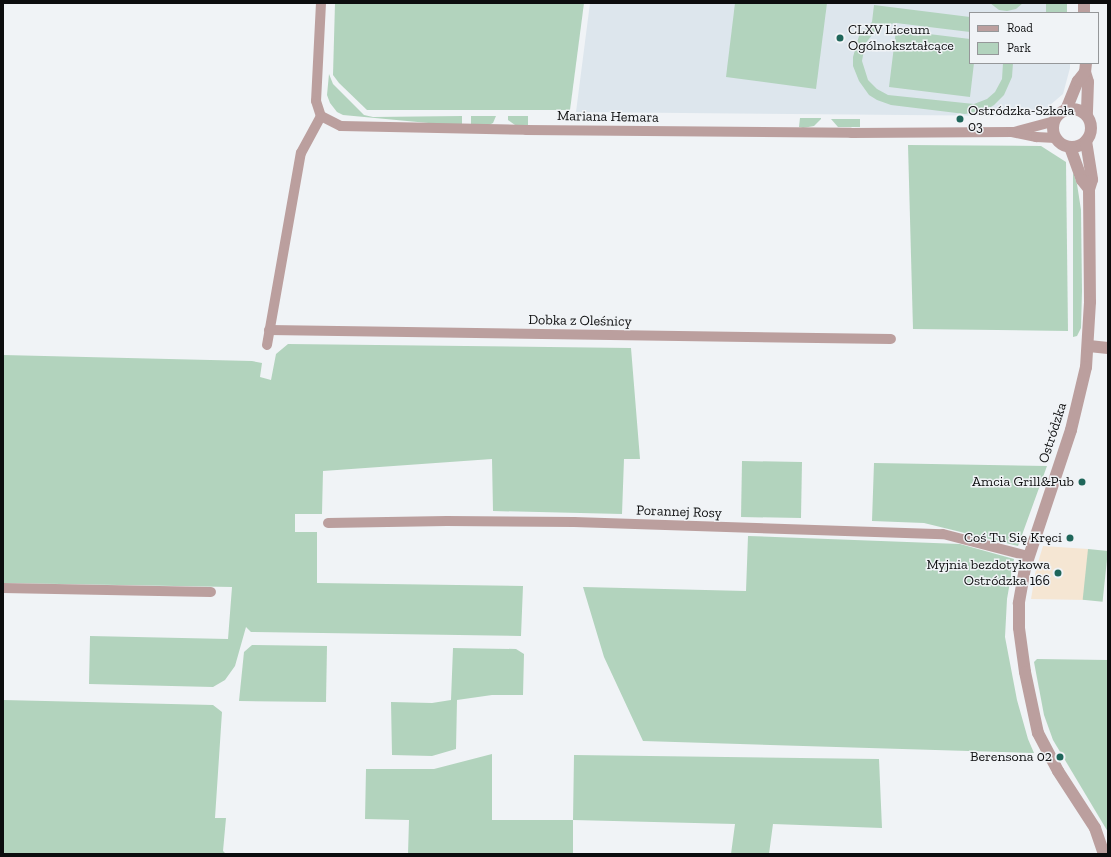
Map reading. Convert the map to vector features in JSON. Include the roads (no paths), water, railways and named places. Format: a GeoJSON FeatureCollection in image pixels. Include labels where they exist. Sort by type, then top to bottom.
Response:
{"type":"FeatureCollection","features":[{"type":"Feature","properties":{"kind":"street"},"geometry":{"type":"LineString","coordinates":[[267,345],[301,152],[321,116],[316,100],[321,3]]}},
{"type":"Feature","properties":{"kind":"street"},"geometry":{"type":"LineString","coordinates":[[1066,110],[1085,67]]}},
{"type":"Feature","properties":{"kind":"street"},"geometry":{"type":"LineString","coordinates":[[1085,67],[1088,82],[1087,115]]}},
{"type":"Feature","properties":{"kind":"street"},"geometry":{"type":"LineString","coordinates":[[1077,109],[1087,115],[1090,120],[1091,131],[1086,141],[1079,146],[1070,147],[1064,145],[1056,138],[1054,132],[1054,121],[1057,116],[1066,110],[1077,109]]}},
{"type":"Feature","properties":{"kind":"street","name":"Mariana Hemara"},"geometry":{"type":"LineString","coordinates":[[321,116],[341,126],[369,127],[686,132],[1012,132],[1036,137],[1056,138]]}},
{"type":"Feature","properties":{"kind":"street","name":"Mariana Hemara"},"geometry":{"type":"LineString","coordinates":[[1012,132],[1054,121]]}},
{"type":"Feature","properties":{"kind":"street","name":"Ostródzka"},"geometry":{"type":"LineString","coordinates":[[1086,141],[1092,180],[1089,189],[1089,346],[1085,372],[1073,423],[1028,556],[1020,589],[1019,628],[1034,720],[1043,745],[1095,828],[1104,854]]}},
{"type":"Feature","properties":{"kind":"street"},"geometry":{"type":"LineString","coordinates":[[1070,147],[1082,180],[1089,189]]}},
{"type":"Feature","properties":{"kind":"street","name":"Dobka z Oleśnicy"},"geometry":{"type":"LineString","coordinates":[[269,330],[891,339]]}},
{"type":"Feature","properties":{"kind":"street"},"geometry":{"type":"LineString","coordinates":[[1089,346],[1108,348]]}},
{"type":"Feature","properties":{"kind":"street","name":"Porannej Rosy"},"geometry":{"type":"LineString","coordinates":[[328,523],[448,521],[574,522],[943,534],[1028,556]]}},
{"type":"Feature","properties":{"kind":"street"},"geometry":{"type":"LineString","coordinates":[[3,588],[212,592]]}},
{"type":"Feature","properties":{"kind":"place","name":"CLXV Liceum Ogólnokształcące"},"geometry":{"type":"Point","coordinates":[840,38]}},
{"type":"Feature","properties":{"kind":"place","name":"Ostródzka-Szkoła 03"},"geometry":{"type":"Point","coordinates":[960,119]}},
{"type":"Feature","properties":{"kind":"place","name":"Amcia Grill&Pub"},"geometry":{"type":"Point","coordinates":[1082,482]}},
{"type":"Feature","properties":{"kind":"place","name":"Coś Tu Się Kręci"},"geometry":{"type":"Point","coordinates":[1070,538]}},
{"type":"Feature","properties":{"kind":"place","name":"Myjnia bezdotykowa Ostródzka 166"},"geometry":{"type":"Point","coordinates":[1058,573]}},
{"type":"Feature","properties":{"kind":"place","name":"Berensona 02"},"geometry":{"type":"Point","coordinates":[1060,757]}}]}
